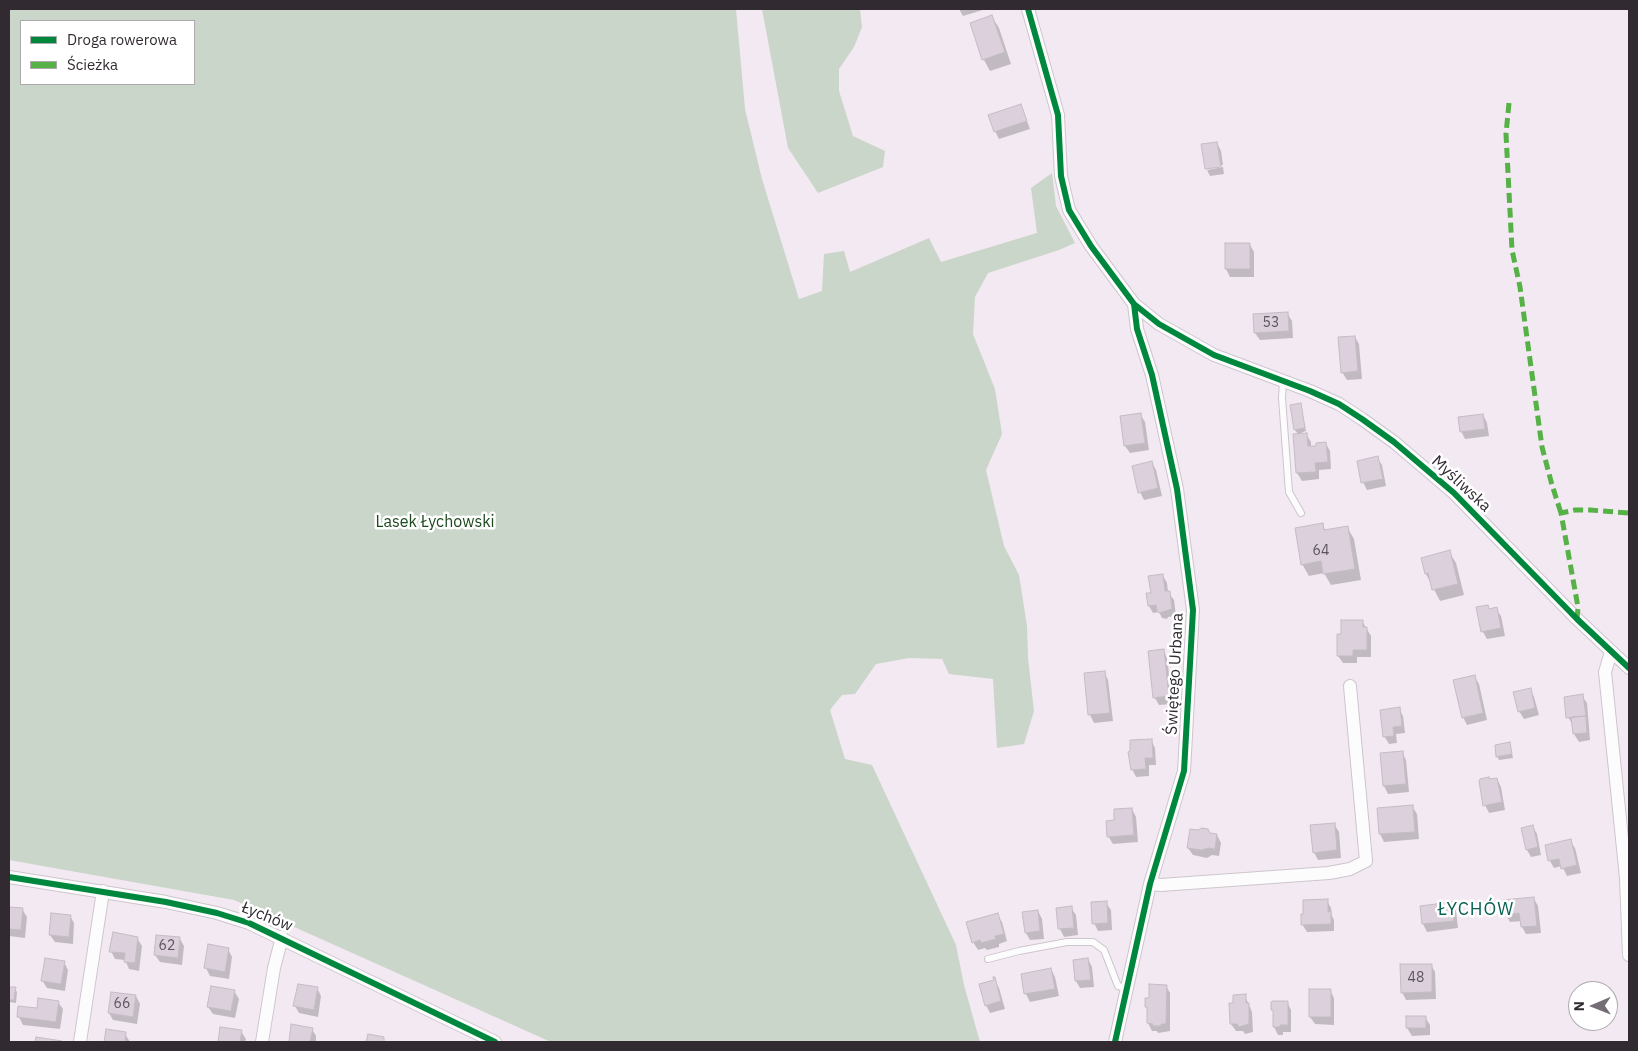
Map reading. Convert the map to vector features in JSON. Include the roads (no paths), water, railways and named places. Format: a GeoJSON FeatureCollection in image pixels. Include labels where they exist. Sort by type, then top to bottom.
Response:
{"type":"FeatureCollection","features":[{"type":"Feature","properties":{"kind":"street"},"geometry":{"type":"LineString","coordinates":[[1028,9],[1058,115],[1061,176],[1070,210],[1091,246],[1134,304]]}},
{"type":"Feature","properties":{"kind":"street","name":"Myśliwska"},"geometry":{"type":"LineString","coordinates":[[1134,304],[1159,324],[1214,355],[1339,404],[1394,442],[1454,493],[1577,620],[1629,668]]}},
{"type":"Feature","properties":{"kind":"street","name":"Świętego Urbana"},"geometry":{"type":"LineString","coordinates":[[1115,1042],[1150,884],[1184,771],[1193,610],[1177,488],[1152,375],[1137,329],[1134,304]]}},
{"type":"Feature","properties":{"kind":"street"},"geometry":{"type":"LineString","coordinates":[[1611,652],[1606,672],[1625,868],[1629,955]]}},
{"type":"Feature","properties":{"kind":"street"},"geometry":{"type":"LineString","coordinates":[[1150,884],[1161,885],[1329,873],[1350,869],[1366,862],[1350,686]]}},
{"type":"Feature","properties":{"kind":"street","name":"Łychów"},"geometry":{"type":"LineString","coordinates":[[9,877],[166,902],[217,913],[250,923],[495,1042]]}},
{"type":"Feature","properties":{"kind":"street"},"geometry":{"type":"LineString","coordinates":[[80,1042],[103,891]]}},
{"type":"Feature","properties":{"kind":"street","name":"Łychów"},"geometry":{"type":"LineString","coordinates":[[262,1042],[274,968],[282,937]]}},
{"type":"Feature","properties":{"kind":"lane"},"geometry":{"type":"LineString","coordinates":[[1283,381],[1282,398],[1289,492],[1300,513]]}},
{"type":"Feature","properties":{"kind":"lane"},"geometry":{"type":"LineString","coordinates":[[988,959],[1067,942],[1092,942],[1104,950],[1118,986],[1127,988]]}},
{"type":"Feature","properties":{"kind":"district","name":"ŁYCHÓW"},"geometry":{"type":"Point","coordinates":[1476,910]}},
{"type":"Feature","properties":{"kind":"park label","name":"Lasek Łychowski"},"geometry":{"type":"Point","coordinates":[435,522]}}]}
